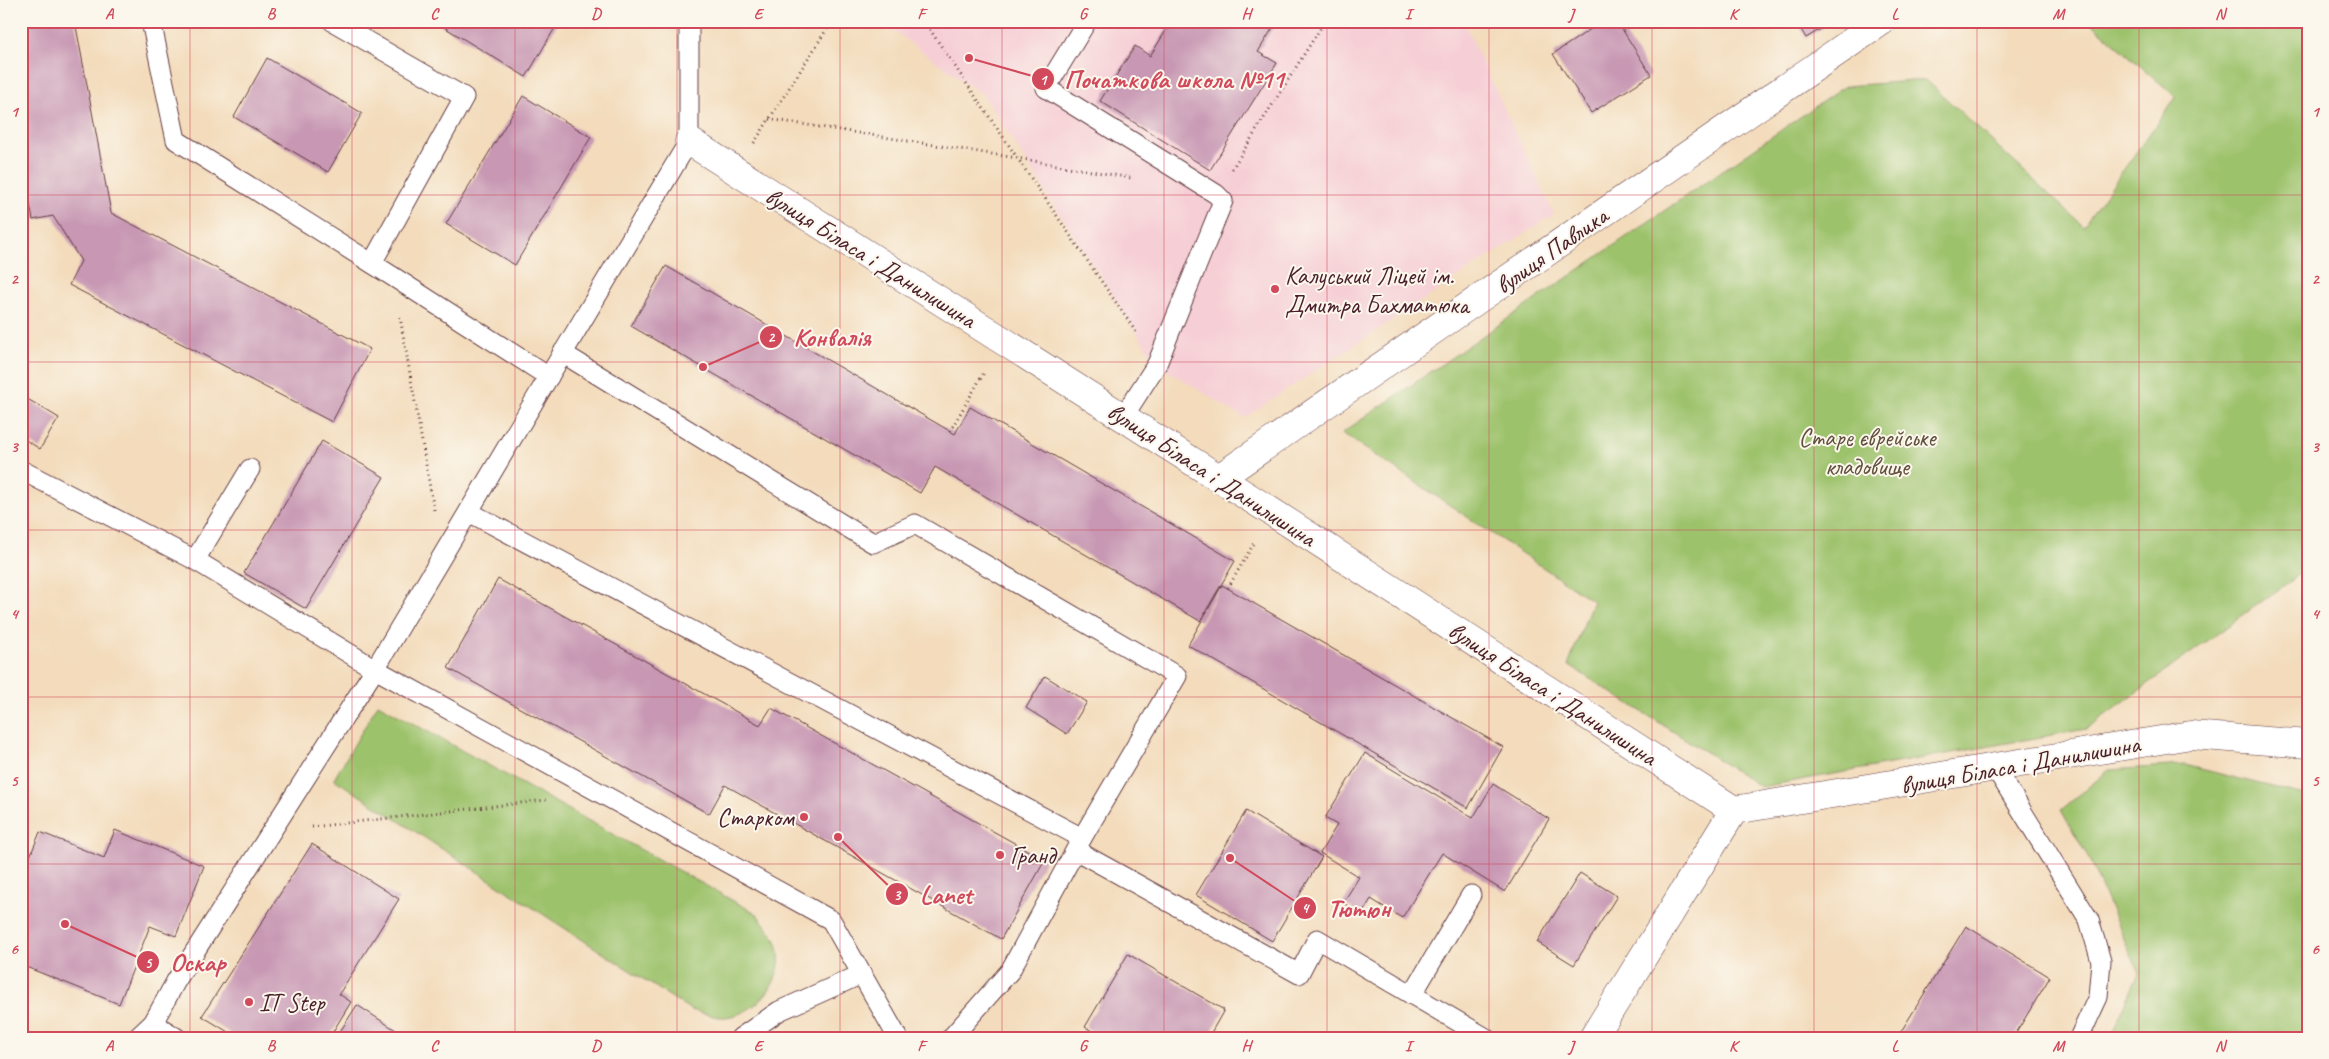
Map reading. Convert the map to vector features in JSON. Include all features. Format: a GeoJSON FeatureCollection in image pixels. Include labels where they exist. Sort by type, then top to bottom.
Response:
{"type":"FeatureCollection","features":[{"type":"Feature","properties":{"kind":"street","name":"вулиця Павлика"},"geometry":{"type":"LineString","coordinates":[[1220,478],[1882,21]]}},
{"type":"Feature","properties":{"kind":"street","name":"вулиця Біласа і Данилишина"},"geometry":{"type":"LineString","coordinates":[[689,141],[1220,478],[1734,810],[1996,769],[2191,735],[2308,744]]}},
{"type":"Feature","properties":{"kind":"street"},"geometry":{"type":"LineString","coordinates":[[1593,1038],[1734,810]]}},
{"type":"Feature","properties":{"kind":"lane"},"geometry":{"type":"LineString","coordinates":[[151,21],[176,140],[549,377]]}},
{"type":"Feature","properties":{"kind":"lane"},"geometry":{"type":"LineString","coordinates":[[332,21],[464,97],[372,263]]}},
{"type":"Feature","properties":{"kind":"lane"},"geometry":{"type":"LineString","coordinates":[[138,1038],[154,1023],[176,981],[375,669],[689,141],[689,21]]}},
{"type":"Feature","properties":{"kind":"lane"},"geometry":{"type":"LineString","coordinates":[[1087,21],[1046,88],[1216,194],[1223,201],[1157,364],[1122,417]]}},
{"type":"Feature","properties":{"kind":"lane"},"geometry":{"type":"LineString","coordinates":[[562,352],[873,543],[915,524],[1177,676],[1080,844],[1010,971],[951,1038]]}},
{"type":"Feature","properties":{"kind":"lane"},"geometry":{"type":"LineString","coordinates":[[21,470],[195,560],[375,669],[831,920],[898,1038]]}},
{"type":"Feature","properties":{"kind":"lane"},"geometry":{"type":"LineString","coordinates":[[195,560],[250,470]]}},
{"type":"Feature","properties":{"kind":"lane"},"geometry":{"type":"LineString","coordinates":[[469,512],[1080,844],[1299,974],[1317,939],[1486,1038]]}},
{"type":"Feature","properties":{"kind":"lane"},"geometry":{"type":"LineString","coordinates":[[1996,769],[2089,920],[2101,961],[2098,997],[2079,1038]]}},
{"type":"Feature","properties":{"kind":"lane"},"geometry":{"type":"LineString","coordinates":[[1412,995],[1471,895]]}},
{"type":"Feature","properties":{"kind":"lane"},"geometry":{"type":"LineString","coordinates":[[740,1038],[779,1011],[862,974]]}},
{"type":"Feature","properties":{"kind":"lane"},"geometry":{"type":"LineString","coordinates":[[154,1023],[177,1038]]}},
{"type":"Feature","properties":{"kind":"path"},"geometry":{"type":"LineString","coordinates":[[737,172],[832,21]]}},
{"type":"Feature","properties":{"kind":"path"},"geometry":{"type":"LineString","coordinates":[[924,21],[1157,364]]}},
{"type":"Feature","properties":{"kind":"path"},"geometry":{"type":"LineString","coordinates":[[392,276],[442,555]]}},
{"type":"Feature","properties":{"kind":"path"},"geometry":{"type":"LineString","coordinates":[[950,431],[1002,340]]}},
{"type":"Feature","properties":{"kind":"path"},"geometry":{"type":"LineString","coordinates":[[1228,588],[1272,512]]}},
{"type":"Feature","properties":{"kind":"path"},"geometry":{"type":"LineString","coordinates":[[271,831],[601,794]]}},
{"type":"Feature","properties":{"kind":"shaded area","name":"Калуський Ліцей ім. Дмитра Бахматюка"},"geometry":{"type":"Polygon","coordinates":[[[880,21],[1463,21],[1554,214],[1244,418],[1157,364],[983,95],[880,21]]]}},
{"type":"Feature","properties":{"kind":"green space","name":"Старе єврейське кладовище"},"geometry":{"type":"Polygon","coordinates":[[[2089,21],[2308,21],[2308,568],[2086,729],[1761,787],[1568,665],[1593,601],[1342,433],[1845,86],[1926,80],[2083,226],[2176,97],[2089,21]]]}},
{"type":"Feature","properties":{"kind":"green space"},"geometry":{"type":"Polygon","coordinates":[[[378,704],[757,914],[771,932],[779,952],[779,965],[769,990],[750,1008],[738,1014],[721,1017],[691,1010],[334,779],[378,704]]]}},
{"type":"Feature","properties":{"kind":"green space"},"geometry":{"type":"Polygon","coordinates":[[[2185,765],[2308,796],[2308,1038],[2110,1038],[2139,973],[2088,857],[2061,810],[2109,770],[2185,765]]]}},
{"type":"Feature","properties":{"kind":"building"},"geometry":{"type":"Polygon","coordinates":[[[21,21],[75,21],[111,213],[370,349],[332,422],[69,285],[81,261],[53,216],[33,220],[21,157],[21,21]]]}},
{"type":"Feature","properties":{"kind":"building"},"geometry":{"type":"Polygon","coordinates":[[[434,21],[559,21],[526,77],[434,21]]]}},
{"type":"Feature","properties":{"kind":"building"},"geometry":{"type":"Polygon","coordinates":[[[1172,21],[1277,21],[1258,52],[1277,63],[1210,170],[1100,101],[1135,46],[1150,56],[1172,21]]]}},
{"type":"Feature","properties":{"kind":"building"},"geometry":{"type":"Polygon","coordinates":[[[1603,21],[1617,21],[1651,75],[1591,113],[1553,54],[1603,21]]]}},
{"type":"Feature","properties":{"kind":"building"},"geometry":{"type":"Polygon","coordinates":[[[1796,21],[1834,21],[1806,38],[1796,21]]]}},
{"type":"Feature","properties":{"kind":"building"},"geometry":{"type":"Polygon","coordinates":[[[267,58],[362,113],[328,172],[234,117],[267,58]]]}},
{"type":"Feature","properties":{"kind":"building"},"geometry":{"type":"Polygon","coordinates":[[[523,96],[591,137],[515,265],[446,224],[523,96]]]}},
{"type":"Feature","properties":{"kind":"building"},"geometry":{"type":"Polygon","coordinates":[[[666,266],[955,434],[970,407],[1235,561],[1200,621],[935,467],[920,493],[631,326],[666,266]]]}},
{"type":"Feature","properties":{"kind":"building"},"geometry":{"type":"Polygon","coordinates":[[[21,395],[59,418],[40,449],[21,437],[21,395]]]}},
{"type":"Feature","properties":{"kind":"building"},"geometry":{"type":"Polygon","coordinates":[[[322,441],[384,477],[306,609],[244,573],[322,441]]]}},
{"type":"Feature","properties":{"kind":"building"},"geometry":{"type":"Polygon","coordinates":[[[498,579],[760,725],[771,708],[1045,860],[1001,939],[725,785],[709,814],[448,668],[498,579]]]}},
{"type":"Feature","properties":{"kind":"building"},"geometry":{"type":"Polygon","coordinates":[[[1222,585],[1503,747],[1468,808],[1188,645],[1222,585]]]}},
{"type":"Feature","properties":{"kind":"building"},"geometry":{"type":"Polygon","coordinates":[[[1045,676],[1087,702],[1067,734],[1026,708],[1045,676]]]}},
{"type":"Feature","properties":{"kind":"building"},"geometry":{"type":"Polygon","coordinates":[[[1365,753],[1473,818],[1493,784],[1549,819],[1505,892],[1442,853],[1402,918],[1371,899],[1362,914],[1343,903],[1359,877],[1320,853],[1337,825],[1325,818],[1365,753]]]}},
{"type":"Feature","properties":{"kind":"building"},"geometry":{"type":"Polygon","coordinates":[[[1246,811],[1322,857],[1272,941],[1196,895],[1246,811]]]}},
{"type":"Feature","properties":{"kind":"building"},"geometry":{"type":"Polygon","coordinates":[[[115,830],[204,866],[176,936],[150,926],[119,1004],[21,965],[21,878],[40,832],[104,858],[115,830]]]}},
{"type":"Feature","properties":{"kind":"building"},"geometry":{"type":"Polygon","coordinates":[[[312,844],[399,899],[339,994],[351,1002],[329,1038],[238,1038],[202,1016],[312,844]]]}},
{"type":"Feature","properties":{"kind":"building"},"geometry":{"type":"Polygon","coordinates":[[[1580,873],[1617,896],[1574,965],[1537,942],[1580,873]]]}},
{"type":"Feature","properties":{"kind":"building"},"geometry":{"type":"Polygon","coordinates":[[[1966,926],[2050,977],[2013,1038],[1897,1038],[1966,926]]]}},
{"type":"Feature","properties":{"kind":"building"},"geometry":{"type":"Polygon","coordinates":[[[1128,954],[1224,1010],[1208,1038],[1104,1038],[1085,1027],[1128,954]]]}},
{"type":"Feature","properties":{"kind":"building"},"geometry":{"type":"Polygon","coordinates":[[[357,1005],[408,1038],[336,1038],[357,1005]]]}},
{"type":"Feature","properties":{"kind":"place","name":"Початкова школа №11"},"geometry":{"type":"Point","coordinates":[969,58]}},
{"type":"Feature","properties":{"kind":"place","name":"Калуський Ліцей ім. Дмитра Бахматюка"},"geometry":{"type":"Point","coordinates":[1275,289]}},
{"type":"Feature","properties":{"kind":"place","name":"Конвалія"},"geometry":{"type":"Point","coordinates":[703,367]}},
{"type":"Feature","properties":{"kind":"place","name":"Старком"},"geometry":{"type":"Point","coordinates":[804,817]}},
{"type":"Feature","properties":{"kind":"place","name":"Lanet"},"geometry":{"type":"Point","coordinates":[838,837]}},
{"type":"Feature","properties":{"kind":"place","name":"Гранд"},"geometry":{"type":"Point","coordinates":[1000,855]}},
{"type":"Feature","properties":{"kind":"place","name":"Тютюн"},"geometry":{"type":"Point","coordinates":[1230,858]}},
{"type":"Feature","properties":{"kind":"place","name":"Оскар"},"geometry":{"type":"Point","coordinates":[65,924]}},
{"type":"Feature","properties":{"kind":"place","name":"IT Step"},"geometry":{"type":"Point","coordinates":[249,1002]}}]}
